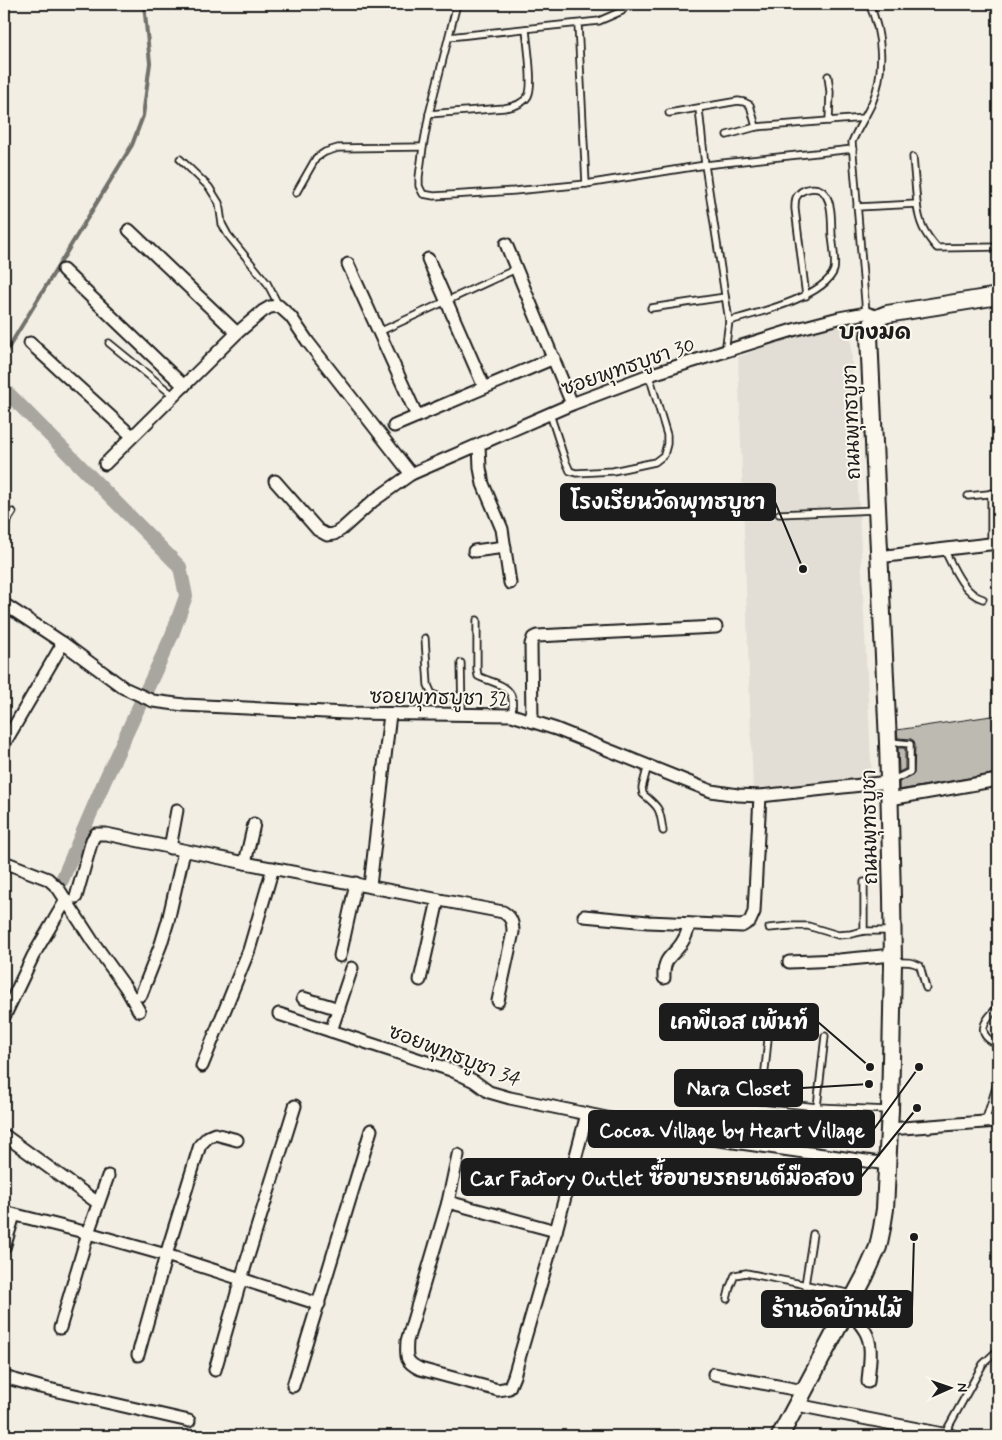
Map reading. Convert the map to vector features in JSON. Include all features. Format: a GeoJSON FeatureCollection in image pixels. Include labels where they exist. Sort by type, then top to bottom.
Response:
{"type":"FeatureCollection","features":[{"type":"Feature","properties":{"kind":"main road"},"geometry":{"type":"LineString","coordinates":[[872,315],[998,296]]}},
{"type":"Feature","properties":{"kind":"main road","name":"ถนนพุทธบูชา"},"geometry":{"type":"LineString","coordinates":[[780,1436],[852,1302],[878,1247],[885,1209],[890,1110],[893,959],[888,742],[869,336],[874,320],[872,315]]}},
{"type":"Feature","properties":{"kind":"street"},"geometry":{"type":"LineString","coordinates":[[129,230],[237,333]]}},
{"type":"Feature","properties":{"kind":"street"},"geometry":{"type":"LineString","coordinates":[[506,244],[572,404]]}},
{"type":"Feature","properties":{"kind":"street"},"geometry":{"type":"LineString","coordinates":[[428,259],[484,387]]}},
{"type":"Feature","properties":{"kind":"street"},"geometry":{"type":"LineString","coordinates":[[348,264],[417,416]]}},
{"type":"Feature","properties":{"kind":"street"},"geometry":{"type":"LineString","coordinates":[[63,270],[184,386]]}},
{"type":"Feature","properties":{"kind":"street"},"geometry":{"type":"LineString","coordinates":[[105,464],[237,333],[263,311],[270,307],[279,306],[291,317],[308,342],[411,474]]}},
{"type":"Feature","properties":{"kind":"street","name":"ซอยพุทธบูชา 30"},"geometry":{"type":"LineString","coordinates":[[275,481],[318,530],[327,535],[334,534],[411,474],[572,404],[649,376],[793,330],[872,315]]}},
{"type":"Feature","properties":{"kind":"street"},"geometry":{"type":"LineString","coordinates":[[30,343],[132,436]]}},
{"type":"Feature","properties":{"kind":"street"},"geometry":{"type":"LineString","coordinates":[[394,426],[554,358]]}},
{"type":"Feature","properties":{"kind":"street"},"geometry":{"type":"LineString","coordinates":[[479,445],[483,484],[500,523],[510,583]]}},
{"type":"Feature","properties":{"kind":"street"},"geometry":{"type":"LineString","coordinates":[[878,557],[995,544]]}},
{"type":"Feature","properties":{"kind":"street"},"geometry":{"type":"LineString","coordinates":[[474,551],[505,546]]}},
{"type":"Feature","properties":{"kind":"street","name":"ซอยพุทธบูชา 32"},"geometry":{"type":"LineString","coordinates":[[4,604],[63,643],[124,688],[153,701],[184,705],[390,714],[512,715],[556,729],[711,791],[738,795],[760,796],[889,782]]}},
{"type":"Feature","properties":{"kind":"street"},"geometry":{"type":"LineString","coordinates":[[532,721],[532,644],[537,636],[716,627]]}},
{"type":"Feature","properties":{"kind":"street"},"geometry":{"type":"LineString","coordinates":[[4,744],[63,643]]}},
{"type":"Feature","properties":{"kind":"street"},"geometry":{"type":"LineString","coordinates":[[370,886],[390,714]]}},
{"type":"Feature","properties":{"kind":"street"},"geometry":{"type":"LineString","coordinates":[[890,799],[998,782]]}},
{"type":"Feature","properties":{"kind":"street"},"geometry":{"type":"LineString","coordinates":[[584,916],[648,922],[742,926],[750,921],[754,912],[760,796]]}},
{"type":"Feature","properties":{"kind":"street"},"geometry":{"type":"LineString","coordinates":[[170,848],[177,810]]}},
{"type":"Feature","properties":{"kind":"street"},"geometry":{"type":"LineString","coordinates":[[244,863],[254,824]]}},
{"type":"Feature","properties":{"kind":"street"},"geometry":{"type":"LineString","coordinates":[[4,1017],[34,956],[71,899],[92,840],[96,834],[106,834],[184,852],[503,912],[509,916],[513,923],[498,1001]]}},
{"type":"Feature","properties":{"kind":"street"},"geometry":{"type":"LineString","coordinates":[[141,995],[168,921],[184,852]]}},
{"type":"Feature","properties":{"kind":"street"},"geometry":{"type":"LineString","coordinates":[[4,862],[48,879],[71,899],[93,942],[126,988],[139,1012]]}},
{"type":"Feature","properties":{"kind":"street"},"geometry":{"type":"LineString","coordinates":[[202,1066],[249,950],[273,868]]}},
{"type":"Feature","properties":{"kind":"street"},"geometry":{"type":"LineString","coordinates":[[340,956],[356,883]]}},
{"type":"Feature","properties":{"kind":"street"},"geometry":{"type":"LineString","coordinates":[[420,980],[438,900]]}},
{"type":"Feature","properties":{"kind":"street"},"geometry":{"type":"LineString","coordinates":[[664,978],[664,967],[668,958],[685,939],[689,924]]}},
{"type":"Feature","properties":{"kind":"street"},"geometry":{"type":"LineString","coordinates":[[789,962],[893,959]]}},
{"type":"Feature","properties":{"kind":"street"},"geometry":{"type":"LineString","coordinates":[[331,1031],[352,968]]}},
{"type":"Feature","properties":{"kind":"street"},"geometry":{"type":"LineString","coordinates":[[303,998],[339,1010]]}},
{"type":"Feature","properties":{"kind":"street","name":"ซอยพุทธบูชา 34"},"geometry":{"type":"LineString","coordinates":[[279,1014],[451,1070],[474,1081],[489,1092],[510,1098],[698,1137],[887,1164]]}},
{"type":"Feature","properties":{"kind":"street"},"geometry":{"type":"LineString","coordinates":[[216,1370],[241,1279],[295,1106]]}},
{"type":"Feature","properties":{"kind":"street"},"geometry":{"type":"LineString","coordinates":[[458,1156],[448,1202],[407,1341],[406,1357],[411,1365],[420,1370],[498,1390],[509,1388],[556,1231],[587,1114]]}},
{"type":"Feature","properties":{"kind":"street"},"geometry":{"type":"LineString","coordinates":[[889,1129],[998,1121]]}},
{"type":"Feature","properties":{"kind":"street"},"geometry":{"type":"LineString","coordinates":[[293,1386],[371,1130]]}},
{"type":"Feature","properties":{"kind":"street"},"geometry":{"type":"LineString","coordinates":[[4,1134],[98,1203]]}},
{"type":"Feature","properties":{"kind":"street"},"geometry":{"type":"LineString","coordinates":[[138,1355],[200,1145],[208,1137],[215,1134],[237,1140]]}},
{"type":"Feature","properties":{"kind":"street"},"geometry":{"type":"LineString","coordinates":[[60,1328],[88,1233],[108,1176]]}},
{"type":"Feature","properties":{"kind":"street"},"geometry":{"type":"LineString","coordinates":[[448,1202],[556,1231]]}},
{"type":"Feature","properties":{"kind":"street"},"geometry":{"type":"LineString","coordinates":[[4,1248],[9,1213],[166,1255],[319,1304]]}},
{"type":"Feature","properties":{"kind":"street"},"geometry":{"type":"LineString","coordinates":[[852,1302],[868,1339],[870,1351],[868,1382]]}},
{"type":"Feature","properties":{"kind":"street"},"geometry":{"type":"LineString","coordinates":[[714,1374],[948,1435]]}},
{"type":"Feature","properties":{"kind":"street"},"geometry":{"type":"LineString","coordinates":[[4,1377],[189,1421]]}},
{"type":"Feature","properties":{"kind":"lane"},"geometry":{"type":"LineString","coordinates":[[457,4],[422,147],[419,186],[423,194],[434,196],[514,192],[586,184],[706,165],[853,149]]}},
{"type":"Feature","properties":{"kind":"lane"},"geometry":{"type":"LineString","coordinates":[[448,37],[599,21],[622,11],[627,4]]}},
{"type":"Feature","properties":{"kind":"lane"},"geometry":{"type":"LineString","coordinates":[[869,4],[879,34],[881,56],[877,86],[872,103],[852,142],[857,207],[872,315]]}},
{"type":"Feature","properties":{"kind":"lane"},"geometry":{"type":"LineString","coordinates":[[578,24],[586,184]]}},
{"type":"Feature","properties":{"kind":"lane"},"geometry":{"type":"LineString","coordinates":[[429,114],[504,108],[513,106],[528,96],[531,86],[526,29]]}},
{"type":"Feature","properties":{"kind":"lane"},"geometry":{"type":"LineString","coordinates":[[828,76],[830,92],[829,121]]}},
{"type":"Feature","properties":{"kind":"lane"},"geometry":{"type":"LineString","coordinates":[[669,113],[738,101],[750,105],[756,127]]}},
{"type":"Feature","properties":{"kind":"lane"},"geometry":{"type":"LineString","coordinates":[[699,108],[729,322],[725,352]]}},
{"type":"Feature","properties":{"kind":"lane"},"geometry":{"type":"LineString","coordinates":[[727,135],[756,127],[864,118]]}},
{"type":"Feature","properties":{"kind":"lane"},"geometry":{"type":"LineString","coordinates":[[296,193],[316,158],[325,152],[338,148],[422,147]]}},
{"type":"Feature","properties":{"kind":"lane"},"geometry":{"type":"LineString","coordinates":[[913,157],[918,218],[937,248],[998,247]]}},
{"type":"Feature","properties":{"kind":"lane"},"geometry":{"type":"LineString","coordinates":[[180,159],[209,187],[219,203],[222,224],[228,235],[267,283],[279,306]]}},
{"type":"Feature","properties":{"kind":"lane"},"geometry":{"type":"LineString","coordinates":[[729,322],[806,296],[828,280],[834,269],[829,204],[825,194],[816,188],[801,192],[796,198],[794,209],[806,296]]}},
{"type":"Feature","properties":{"kind":"lane"},"geometry":{"type":"LineString","coordinates":[[857,207],[917,204]]}},
{"type":"Feature","properties":{"kind":"lane"},"geometry":{"type":"LineString","coordinates":[[379,332],[516,269]]}},
{"type":"Feature","properties":{"kind":"lane"},"geometry":{"type":"LineString","coordinates":[[651,308],[725,297]]}},
{"type":"Feature","properties":{"kind":"lane"},"geometry":{"type":"LineString","coordinates":[[109,343],[174,396]]}},
{"type":"Feature","properties":{"kind":"lane"},"geometry":{"type":"LineString","coordinates":[[550,414],[570,472],[613,471],[655,462],[664,455],[667,435],[649,376]]}},
{"type":"Feature","properties":{"kind":"lane"},"geometry":{"type":"LineString","coordinates":[[968,496],[998,492]]}},
{"type":"Feature","properties":{"kind":"lane"},"geometry":{"type":"LineString","coordinates":[[990,493],[995,544]]}},
{"type":"Feature","properties":{"kind":"lane"},"geometry":{"type":"LineString","coordinates":[[779,514],[876,510]]}},
{"type":"Feature","properties":{"kind":"lane"},"geometry":{"type":"LineString","coordinates":[[4,526],[13,512]]}},
{"type":"Feature","properties":{"kind":"lane"},"geometry":{"type":"LineString","coordinates":[[944,550],[958,576],[971,593],[983,599]]}},
{"type":"Feature","properties":{"kind":"lane"},"geometry":{"type":"LineString","coordinates":[[477,620],[478,676],[498,684],[509,691],[512,698],[512,715]]}},
{"type":"Feature","properties":{"kind":"lane"},"geometry":{"type":"LineString","coordinates":[[425,638],[428,685],[432,694],[440,697],[462,696]]}},
{"type":"Feature","properties":{"kind":"lane"},"geometry":{"type":"LineString","coordinates":[[462,663],[462,714]]}},
{"type":"Feature","properties":{"kind":"lane"},"geometry":{"type":"LineString","coordinates":[[648,765],[642,788],[643,794],[659,807],[663,831]]}},
{"type":"Feature","properties":{"kind":"lane"},"geometry":{"type":"LineString","coordinates":[[864,882],[864,931]]}},
{"type":"Feature","properties":{"kind":"lane"},"geometry":{"type":"LineString","coordinates":[[769,928],[808,926],[838,935],[864,931],[892,931]]}},
{"type":"Feature","properties":{"kind":"lane"},"geometry":{"type":"LineString","coordinates":[[893,959],[914,962],[920,966],[926,988]]}},
{"type":"Feature","properties":{"kind":"lane"},"geometry":{"type":"LineString","coordinates":[[998,1007],[985,1021],[983,1027],[984,1034],[988,1040],[998,1044]]}},
{"type":"Feature","properties":{"kind":"lane"},"geometry":{"type":"LineString","coordinates":[[817,1107],[825,1036]]}},
{"type":"Feature","properties":{"kind":"lane"},"geometry":{"type":"LineString","coordinates":[[762,1101],[768,1038]]}},
{"type":"Feature","properties":{"kind":"lane"},"geometry":{"type":"LineString","coordinates":[[985,1122],[998,1081]]}},
{"type":"Feature","properties":{"kind":"lane"},"geometry":{"type":"LineString","coordinates":[[751,1100],[817,1107],[890,1110]]}},
{"type":"Feature","properties":{"kind":"lane"},"geometry":{"type":"LineString","coordinates":[[805,1284],[813,1234]]}},
{"type":"Feature","properties":{"kind":"lane"},"geometry":{"type":"LineString","coordinates":[[727,1299],[735,1275],[746,1273],[805,1284],[852,1302]]}},
{"type":"Feature","properties":{"kind":"lane"},"geometry":{"type":"LineString","coordinates":[[948,1435],[983,1364],[998,1350]]}},
{"type":"Feature","properties":{"kind":"shaded area"},"geometry":{"type":"Polygon","coordinates":[[[850,321],[872,781],[753,793],[738,357],[796,335],[850,321]]]}},
{"type":"Feature","properties":{"kind":"building"},"geometry":{"type":"Polygon","coordinates":[[[998,715],[998,773],[899,790],[899,782],[914,774],[915,744],[911,739],[898,738],[897,730],[998,715]]]}},
{"type":"Feature","properties":{"kind":"building"},"geometry":{"type":"Polygon","coordinates":[[[898,748],[905,748],[905,769],[899,772],[898,748]]]}},
{"type":"Feature","properties":{"kind":"waterway"},"geometry":{"type":"LineString","coordinates":[[4,355],[132,145],[143,116],[150,63],[144,4]]}},
{"type":"Feature","properties":{"kind":"waterway"},"geometry":{"type":"LineString","coordinates":[[4,389],[180,567],[186,596],[172,635],[105,780],[62,880]]}},
{"type":"Feature","properties":{"kind":"place","name":"โรงเรียนวัดพุทธบูชา"},"geometry":{"type":"Point","coordinates":[803,569]}},
{"type":"Feature","properties":{"kind":"place","name":"เคพีเอส เพ้นท์"},"geometry":{"type":"Point","coordinates":[870,1067]}},
{"type":"Feature","properties":{"kind":"place","name":"Cocoa Village by Heart Village"},"geometry":{"type":"Point","coordinates":[919,1067]}},
{"type":"Feature","properties":{"kind":"place","name":"Nara Closet"},"geometry":{"type":"Point","coordinates":[869,1084]}},
{"type":"Feature","properties":{"kind":"place","name":"Car Factory Outlet ซื้อขายรถยนต์มือสอง"},"geometry":{"type":"Point","coordinates":[917,1108]}},
{"type":"Feature","properties":{"kind":"place","name":"ร้านอัดบ้านไม้"},"geometry":{"type":"Point","coordinates":[914,1237]}},
{"type":"Feature","properties":{"kind":"district","name":"บางมด"},"geometry":{"type":"Point","coordinates":[875,331]}}]}
